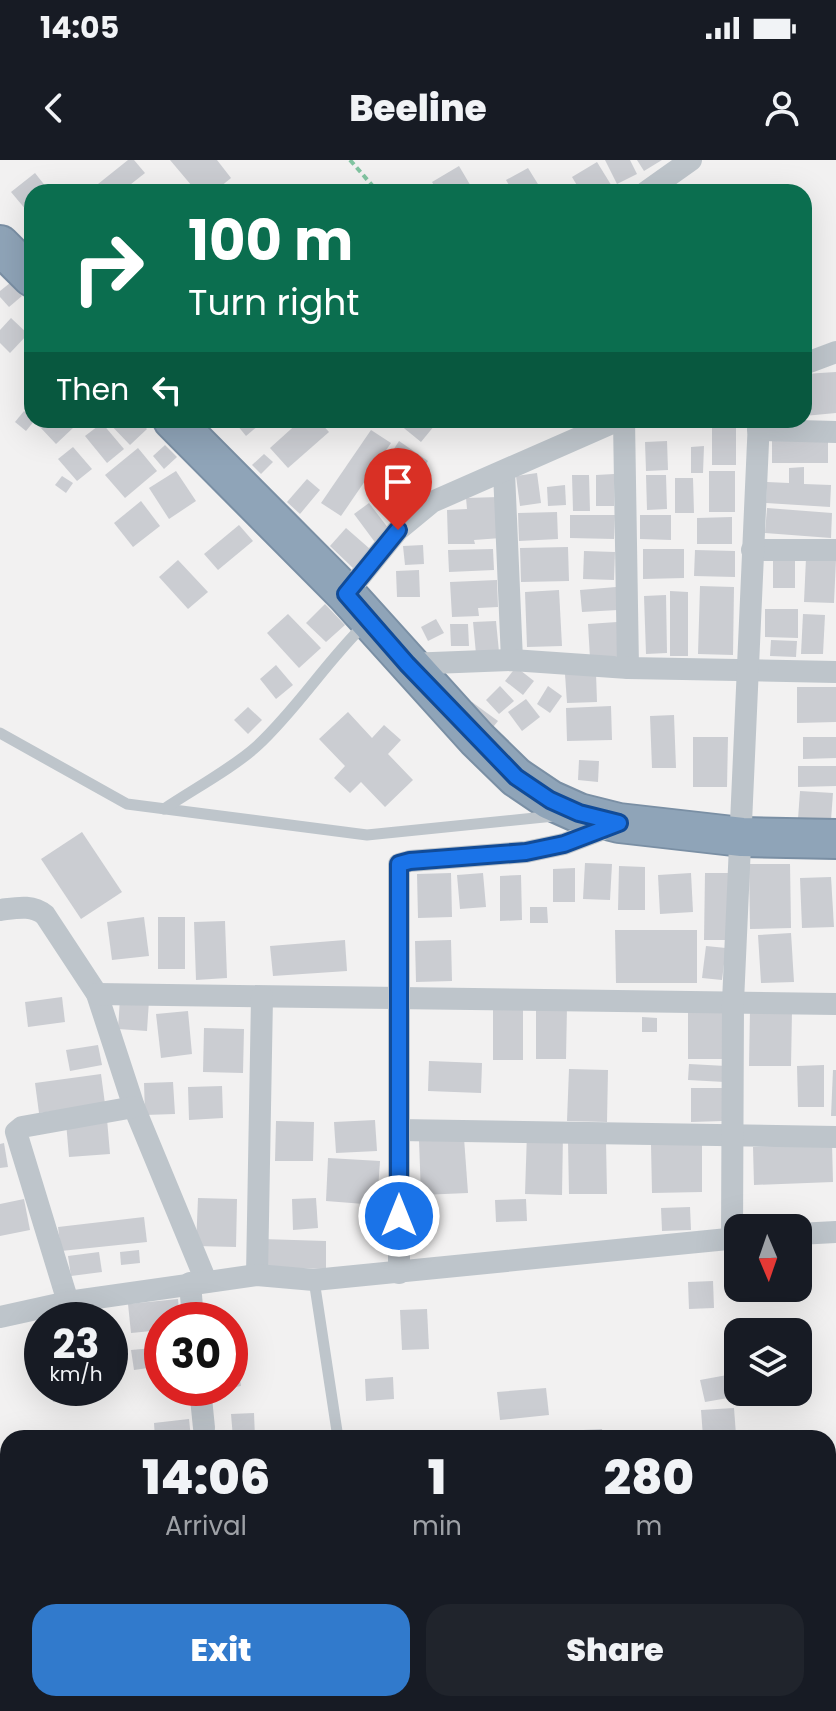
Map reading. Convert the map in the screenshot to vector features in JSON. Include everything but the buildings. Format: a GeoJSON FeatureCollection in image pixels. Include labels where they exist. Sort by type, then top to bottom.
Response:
{"type":"FeatureCollection","features":[{"type":"Feature","properties":{"kind":"highway"},"geometry":{"type":"LineString","coordinates":[[0,245],[24,269]]}},
{"type":"Feature","properties":{"kind":"highway"},"geometry":{"type":"LineString","coordinates":[[181,428],[516,777],[550,800],[579,813],[619,823],[742,837],[836,839]]}},
{"type":"Feature","properties":{"kind":"street"},"geometry":{"type":"LineString","coordinates":[[657,184],[691,160]]}},
{"type":"Feature","properties":{"kind":"street"},"geometry":{"type":"LineString","coordinates":[[812,361],[836,352]]}},
{"type":"Feature","properties":{"kind":"street"},"geometry":{"type":"LineString","coordinates":[[357,608],[398,530],[432,502],[504,472],[574,428]]}},
{"type":"Feature","properties":{"kind":"street"},"geometry":{"type":"LineString","coordinates":[[621,428],[628,668]]}},
{"type":"Feature","properties":{"kind":"street"},"geometry":{"type":"LineString","coordinates":[[734,1214],[733,1002],[759,428]]}},
{"type":"Feature","properties":{"kind":"street"},"geometry":{"type":"LineString","coordinates":[[792,428],[836,432]]}},
{"type":"Feature","properties":{"kind":"street"},"geometry":{"type":"LineString","coordinates":[[504,472],[512,660]]}},
{"type":"Feature","properties":{"kind":"street"},"geometry":{"type":"LineString","coordinates":[[752,550],[836,550]]}},
{"type":"Feature","properties":{"kind":"street"},"geometry":{"type":"LineString","coordinates":[[407,664],[512,660],[628,668],[836,672]]}},
{"type":"Feature","properties":{"kind":"street"},"geometry":{"type":"LineString","coordinates":[[399,1273],[399,864],[526,852],[564,844],[619,823]]}},
{"type":"Feature","properties":{"kind":"street"},"geometry":{"type":"LineString","coordinates":[[0,910],[30,907],[45,915],[97,994],[134,1107],[198,1282],[195,1302]]}},
{"type":"Feature","properties":{"kind":"street"},"geometry":{"type":"LineString","coordinates":[[97,994],[836,1004]]}},
{"type":"Feature","properties":{"kind":"street"},"geometry":{"type":"LineString","coordinates":[[257,1275],[262,997]]}},
{"type":"Feature","properties":{"kind":"street"},"geometry":{"type":"LineString","coordinates":[[134,1107],[22,1127],[16,1132],[68,1302],[257,1275],[314,1280],[724,1239]]}},
{"type":"Feature","properties":{"kind":"street"},"geometry":{"type":"LineString","coordinates":[[399,1130],[836,1137]]}},
{"type":"Feature","properties":{"kind":"street"},"geometry":{"type":"LineString","coordinates":[[812,1233],[836,1232]]}},
{"type":"Feature","properties":{"kind":"street"},"geometry":{"type":"LineString","coordinates":[[0,1317],[24,1312]]}},
{"type":"Feature","properties":{"kind":"street"},"geometry":{"type":"LineString","coordinates":[[202,1406],[204,1428]]}},
{"type":"Feature","properties":{"kind":"lane"},"geometry":{"type":"LineString","coordinates":[[164,809],[256,747],[308,691],[340,649],[357,608]]}},
{"type":"Feature","properties":{"kind":"lane"},"geometry":{"type":"LineString","coordinates":[[0,733],[127,804],[367,835],[579,813]]}},
{"type":"Feature","properties":{"kind":"lane"},"geometry":{"type":"LineString","coordinates":[[314,1280],[337,1430]]}},
{"type":"Feature","properties":{"kind":"path"},"geometry":{"type":"LineString","coordinates":[[350,160],[371,184]]}},
{"type":"Feature","properties":{"kind":"route"},"geometry":{"type":"LineString","coordinates":[[398,530],[346,594],[407,664],[516,777],[550,800],[579,813],[619,823],[564,844],[526,852],[399,864],[399,1216]]}}]}
